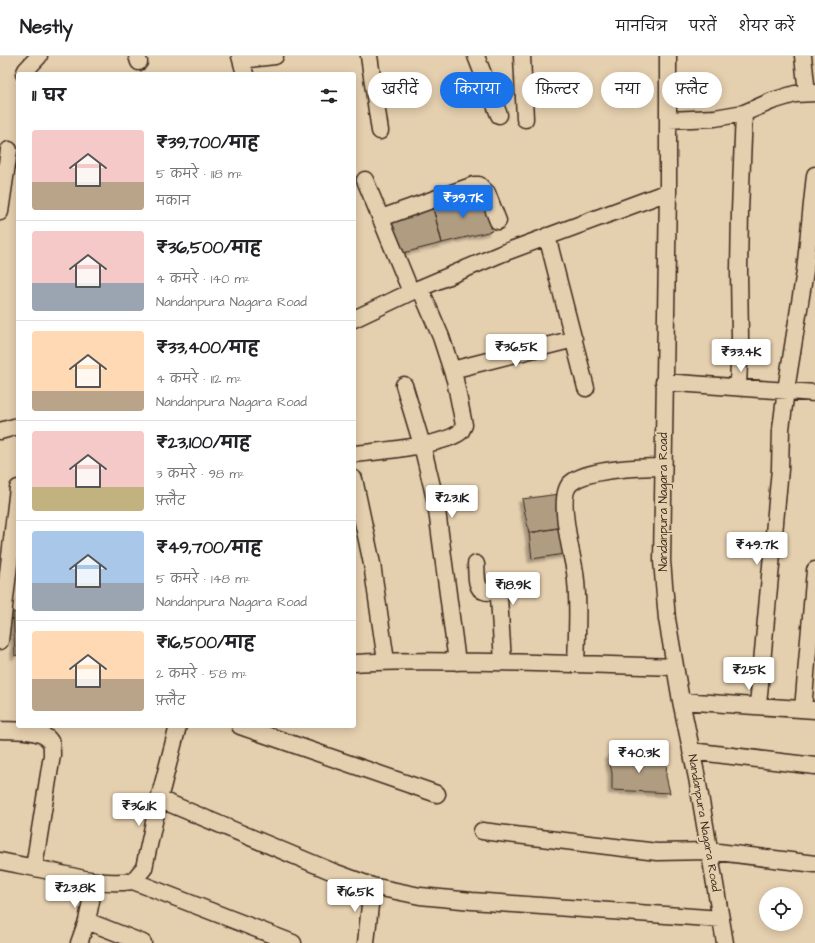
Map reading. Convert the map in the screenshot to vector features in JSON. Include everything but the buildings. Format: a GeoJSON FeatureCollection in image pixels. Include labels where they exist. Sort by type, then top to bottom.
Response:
{"type":"FeatureCollection","features":[{"type":"Feature","properties":{"kind":"street"},"geometry":{"type":"LineString","coordinates":[[25,72],[39,56]]}},
{"type":"Feature","properties":{"kind":"street"},"geometry":{"type":"LineString","coordinates":[[242,63],[275,56]]}},
{"type":"Feature","properties":{"kind":"street"},"geometry":{"type":"LineString","coordinates":[[369,56],[380,131]]}},
{"type":"Feature","properties":{"kind":"street"},"geometry":{"type":"LineString","coordinates":[[476,56],[499,115]]}},
{"type":"Feature","properties":{"kind":"street"},"geometry":{"type":"LineString","coordinates":[[522,56],[525,119]]}},
{"type":"Feature","properties":{"kind":"street","name":"Nandanpura Nagara Road"},"geometry":{"type":"LineString","coordinates":[[668,56],[668,192],[662,561],[667,619],[681,701],[692,751],[725,943]]}},
{"type":"Feature","properties":{"kind":"street"},"geometry":{"type":"LineString","coordinates":[[668,120],[715,118],[744,113],[772,101],[795,94],[811,93],[803,56]]}},
{"type":"Feature","properties":{"kind":"street"},"geometry":{"type":"LineString","coordinates":[[738,387],[740,338],[740,211],[744,113]]}},
{"type":"Feature","properties":{"kind":"street"},"geometry":{"type":"LineString","coordinates":[[0,212],[9,149]]}},
{"type":"Feature","properties":{"kind":"street"},"geometry":{"type":"LineString","coordinates":[[758,705],[780,469],[781,429],[805,271],[815,175]]}},
{"type":"Feature","properties":{"kind":"street"},"geometry":{"type":"LineString","coordinates":[[356,454],[422,445],[453,436],[460,431],[464,425],[452,370],[441,337],[415,290],[380,218],[365,180]]}},
{"type":"Feature","properties":{"kind":"street"},"geometry":{"type":"LineString","coordinates":[[380,218],[474,184],[479,185],[487,193],[498,221]]}},
{"type":"Feature","properties":{"kind":"street"},"geometry":{"type":"LineString","coordinates":[[356,318],[415,290],[547,236],[668,192]]}},
{"type":"Feature","properties":{"kind":"street"},"geometry":{"type":"LineString","coordinates":[[547,236],[586,388]]}},
{"type":"Feature","properties":{"kind":"street"},"geometry":{"type":"LineString","coordinates":[[452,370],[574,339]]}},
{"type":"Feature","properties":{"kind":"street"},"geometry":{"type":"LineString","coordinates":[[664,382],[815,393]]}},
{"type":"Feature","properties":{"kind":"street"},"geometry":{"type":"LineString","coordinates":[[404,385],[422,445],[436,503],[457,662]]}},
{"type":"Feature","properties":{"kind":"street"},"geometry":{"type":"LineString","coordinates":[[0,431],[16,427]]}},
{"type":"Feature","properties":{"kind":"street"},"geometry":{"type":"LineString","coordinates":[[576,663],[577,598],[575,572],[564,513],[565,494],[569,484],[578,478],[603,472],[632,468],[663,467]]}},
{"type":"Feature","properties":{"kind":"street"},"geometry":{"type":"LineString","coordinates":[[356,493],[372,564],[386,661]]}},
{"type":"Feature","properties":{"kind":"street"},"geometry":{"type":"LineString","coordinates":[[0,641],[16,505]]}},
{"type":"Feature","properties":{"kind":"street"},"geometry":{"type":"LineString","coordinates":[[476,564],[478,586],[480,590],[497,593],[499,597],[503,662]]}},
{"type":"Feature","properties":{"kind":"street"},"geometry":{"type":"LineString","coordinates":[[681,701],[809,709],[815,570]]}},
{"type":"Feature","properties":{"kind":"street"},"geometry":{"type":"LineString","coordinates":[[356,663],[386,661],[503,662],[675,667]]}},
{"type":"Feature","properties":{"kind":"street"},"geometry":{"type":"LineString","coordinates":[[133,881],[144,868],[159,799],[177,728]]}},
{"type":"Feature","properties":{"kind":"street"},"geometry":{"type":"LineString","coordinates":[[246,728],[437,794]]}},
{"type":"Feature","properties":{"kind":"street"},"geometry":{"type":"LineString","coordinates":[[0,730],[33,732],[44,735],[51,743],[52,755],[34,867]]}},
{"type":"Feature","properties":{"kind":"street"},"geometry":{"type":"LineString","coordinates":[[692,751],[815,766]]}},
{"type":"Feature","properties":{"kind":"street"},"geometry":{"type":"LineString","coordinates":[[159,799],[316,865],[372,886],[420,896],[472,901],[721,919]]}},
{"type":"Feature","properties":{"kind":"street"},"geometry":{"type":"LineString","coordinates":[[482,831],[657,852],[710,852],[815,864]]}},
{"type":"Feature","properties":{"kind":"street"},"geometry":{"type":"LineString","coordinates":[[0,862],[34,867],[95,881],[116,883],[133,881],[293,943]]}},
{"type":"Feature","properties":{"kind":"street"},"geometry":{"type":"LineString","coordinates":[[79,943],[87,921],[95,881]]}},
{"type":"Feature","properties":{"kind":"street"},"geometry":{"type":"LineString","coordinates":[[366,943],[372,886]]}},
{"type":"Feature","properties":{"kind":"street"},"geometry":{"type":"LineString","coordinates":[[87,921],[143,943]]}}]}
